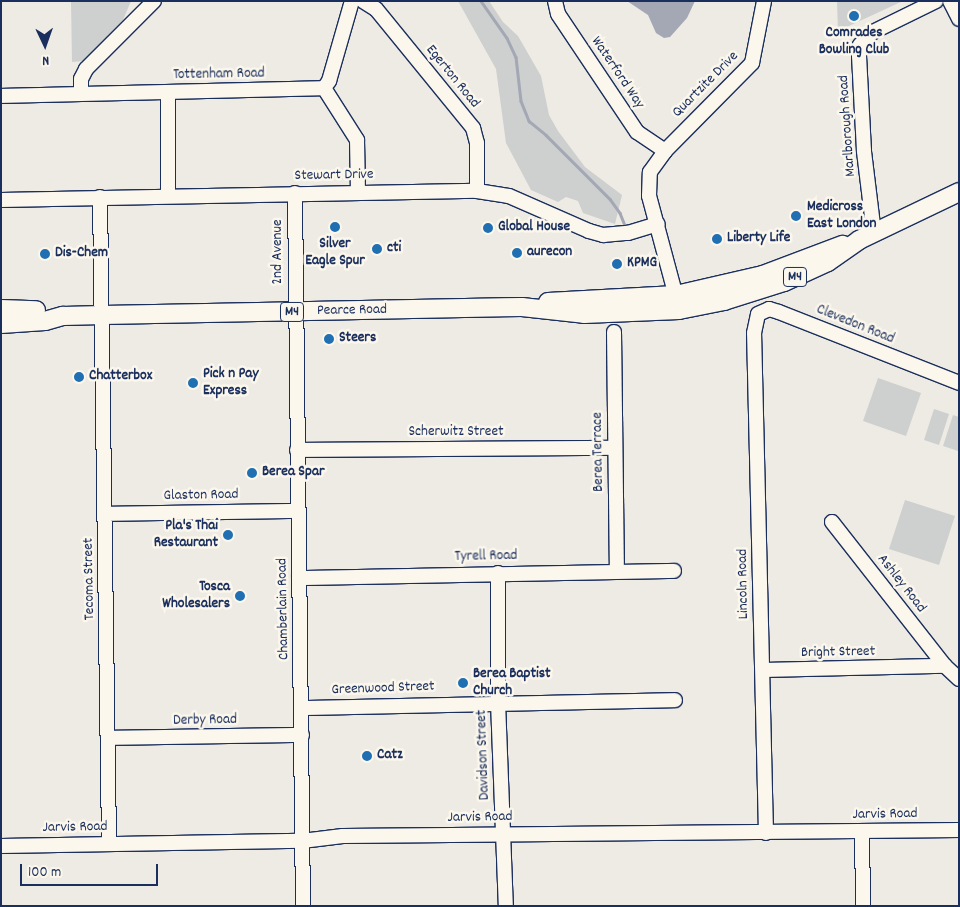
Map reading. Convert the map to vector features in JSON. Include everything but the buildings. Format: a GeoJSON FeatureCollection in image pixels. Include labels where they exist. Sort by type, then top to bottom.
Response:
{"type":"FeatureCollection","features":[{"type":"Feature","properties":{"kind":"main road","name":"M4"},"geometry":{"type":"LineString","coordinates":[[866,236],[959,192]]}},
{"type":"Feature","properties":{"kind":"main road","name":"Pearce Road"},"geometry":{"type":"LineString","coordinates":[[1,324],[45,321],[63,316],[522,307],[553,302],[648,298],[677,302],[721,294],[823,251],[866,236]]}},
{"type":"Feature","properties":{"kind":"main road","name":"Pearce Road"},"geometry":{"type":"LineString","coordinates":[[1,309],[44,310],[63,316]]}},
{"type":"Feature","properties":{"kind":"street"},"geometry":{"type":"LineString","coordinates":[[81,94],[81,80],[86,68],[154,1]]}},
{"type":"Feature","properties":{"kind":"street"},"geometry":{"type":"LineString","coordinates":[[352,1],[329,81],[324,88],[357,140],[358,192]]}},
{"type":"Feature","properties":{"kind":"street","name":"Egerton Road"},"geometry":{"type":"LineString","coordinates":[[363,1],[376,9],[473,128],[477,143],[477,191]]}},
{"type":"Feature","properties":{"kind":"street","name":"Waterford Way"},"geometry":{"type":"LineString","coordinates":[[555,1],[563,21],[638,132],[664,153]]}},
{"type":"Feature","properties":{"kind":"street","name":"Quartzite Drive"},"geometry":{"type":"LineString","coordinates":[[677,302],[658,224],[649,196],[648,182],[652,167],[752,63],[764,1]]}},
{"type":"Feature","properties":{"kind":"street","name":"Marlborough Road"},"geometry":{"type":"LineString","coordinates":[[866,236],[860,45],[873,32],[936,1]]}},
{"type":"Feature","properties":{"kind":"street"},"geometry":{"type":"LineString","coordinates":[[950,1],[959,19]]}},
{"type":"Feature","properties":{"kind":"street","name":"Tottenham Road"},"geometry":{"type":"LineString","coordinates":[[1,96],[324,88]]}},
{"type":"Feature","properties":{"kind":"street"},"geometry":{"type":"LineString","coordinates":[[168,92],[168,195]]}},
{"type":"Feature","properties":{"kind":"street","name":"Stewart Drive"},"geometry":{"type":"LineString","coordinates":[[1,200],[168,195],[477,191],[509,196],[589,232],[603,235],[628,233],[658,224]]}},
{"type":"Feature","properties":{"kind":"street","name":"2nd Avenue"},"geometry":{"type":"LineString","coordinates":[[295,193],[296,312]]}},
{"type":"Feature","properties":{"kind":"street","name":"Tecoma Street"},"geometry":{"type":"LineString","coordinates":[[100,197],[109,843]]}},
{"type":"Feature","properties":{"kind":"street","name":"Clevedon Road"},"geometry":{"type":"LineString","coordinates":[[754,333],[758,314],[769,310],[779,312],[959,383]]}},
{"type":"Feature","properties":{"kind":"street","name":"Chamberlain Road"},"geometry":{"type":"LineString","coordinates":[[296,312],[303,906]]}},
{"type":"Feature","properties":{"kind":"street","name":"Berea Terrace"},"geometry":{"type":"LineString","coordinates":[[614,332],[617,571]]}},
{"type":"Feature","properties":{"kind":"street","name":"Lincoln Road"},"geometry":{"type":"LineString","coordinates":[[754,333],[766,833]]}},
{"type":"Feature","properties":{"kind":"street","name":"Scherwitz Street"},"geometry":{"type":"LineString","coordinates":[[297,450],[615,448]]}},
{"type":"Feature","properties":{"kind":"street","name":"Glaston Road"},"geometry":{"type":"LineString","coordinates":[[105,514],[298,511]]}},
{"type":"Feature","properties":{"kind":"street","name":"Ashley Road"},"geometry":{"type":"LineString","coordinates":[[832,522],[945,666],[959,679]]}},
{"type":"Feature","properties":{"kind":"street","name":"Tyrell Road"},"geometry":{"type":"LineString","coordinates":[[299,578],[674,571]]}},
{"type":"Feature","properties":{"kind":"street","name":"Davidson Street"},"geometry":{"type":"LineString","coordinates":[[498,573],[498,702],[506,906]]}},
{"type":"Feature","properties":{"kind":"street","name":"Bright Street"},"geometry":{"type":"LineString","coordinates":[[763,670],[945,666]]}},
{"type":"Feature","properties":{"kind":"street","name":"Greenwood Street"},"geometry":{"type":"LineString","coordinates":[[302,708],[498,702],[675,700]]}},
{"type":"Feature","properties":{"kind":"street","name":"Derby Road"},"geometry":{"type":"LineString","coordinates":[[108,738],[302,735]]}},
{"type":"Feature","properties":{"kind":"street","name":"Jarvis Road"},"geometry":{"type":"LineString","coordinates":[[1,846],[302,841],[343,836],[959,830]]}},
{"type":"Feature","properties":{"kind":"street"},"geometry":{"type":"LineString","coordinates":[[862,831],[863,906]]}},
{"type":"Feature","properties":{"kind":"shaded area"},"geometry":{"type":"Polygon","coordinates":[[[71,1],[131,1],[123,20],[83,61],[72,62],[71,1]]]}},
{"type":"Feature","properties":{"kind":"shaded area"},"geometry":{"type":"Polygon","coordinates":[[[458,1],[489,1],[503,22],[518,36],[541,76],[549,115],[558,131],[585,167],[622,195],[615,224],[583,213],[578,201],[566,197],[558,202],[531,190],[506,143],[496,69],[458,1]]]}},
{"type":"Feature","properties":{"kind":"shaded area"},"geometry":{"type":"Polygon","coordinates":[[[627,1],[695,1],[687,18],[670,37],[664,38],[656,33],[648,15],[627,1]]]}},
{"type":"Feature","properties":{"kind":"shaded area","name":"Comrades Bowling Club"},"geometry":{"type":"Polygon","coordinates":[[[837,1],[903,1],[838,31],[837,1]]]}},
{"type":"Feature","properties":{"kind":"shaded area"},"geometry":{"type":"Polygon","coordinates":[[[878,378],[921,393],[906,436],[863,421],[878,378]]]}},
{"type":"Feature","properties":{"kind":"shaded area"},"geometry":{"type":"Polygon","coordinates":[[[934,409],[949,414],[939,445],[924,440],[934,409]]]}},
{"type":"Feature","properties":{"kind":"shaded area"},"geometry":{"type":"Polygon","coordinates":[[[953,415],[959,417],[958,451],[943,446],[953,415]]]}},
{"type":"Feature","properties":{"kind":"shaded area"},"geometry":{"type":"Polygon","coordinates":[[[905,500],[955,516],[939,565],[889,549],[905,500]]]}},
{"type":"Feature","properties":{"kind":"waterway"},"geometry":{"type":"LineString","coordinates":[[481,1],[507,38],[516,57],[521,101],[529,121],[546,135],[610,199],[620,213],[624,223]]}},
{"type":"Feature","properties":{"kind":"place","name":"Comrades Bowling Club"},"geometry":{"type":"Point","coordinates":[854,16]}},
{"type":"Feature","properties":{"kind":"place","name":"Medicross East London"},"geometry":{"type":"Point","coordinates":[796,216]}},
{"type":"Feature","properties":{"kind":"place","name":"Silver Eagle Spur"},"geometry":{"type":"Point","coordinates":[335,227]}},
{"type":"Feature","properties":{"kind":"place","name":"Global House"},"geometry":{"type":"Point","coordinates":[488,228]}},
{"type":"Feature","properties":{"kind":"place","name":"Liberty Life"},"geometry":{"type":"Point","coordinates":[717,239]}},
{"type":"Feature","properties":{"kind":"place","name":"cti"},"geometry":{"type":"Point","coordinates":[377,249]}},
{"type":"Feature","properties":{"kind":"place","name":"aurecon"},"geometry":{"type":"Point","coordinates":[517,253]}},
{"type":"Feature","properties":{"kind":"place","name":"Dis-Chem"},"geometry":{"type":"Point","coordinates":[45,254]}},
{"type":"Feature","properties":{"kind":"place","name":"KPMG"},"geometry":{"type":"Point","coordinates":[617,264]}},
{"type":"Feature","properties":{"kind":"place","name":"Steers"},"geometry":{"type":"Point","coordinates":[329,339]}},
{"type":"Feature","properties":{"kind":"place","name":"Chatterbox"},"geometry":{"type":"Point","coordinates":[79,377]}},
{"type":"Feature","properties":{"kind":"place","name":"Pick n Pay Express"},"geometry":{"type":"Point","coordinates":[193,383]}},
{"type":"Feature","properties":{"kind":"place","name":"Berea Spar"},"geometry":{"type":"Point","coordinates":[252,473]}},
{"type":"Feature","properties":{"kind":"place","name":"Pla's Thai Restaurant"},"geometry":{"type":"Point","coordinates":[228,535]}},
{"type":"Feature","properties":{"kind":"place","name":"Tosca Wholesalers"},"geometry":{"type":"Point","coordinates":[240,596]}},
{"type":"Feature","properties":{"kind":"place","name":"Berea Baptist Church"},"geometry":{"type":"Point","coordinates":[463,683]}},
{"type":"Feature","properties":{"kind":"place","name":"Catz"},"geometry":{"type":"Point","coordinates":[367,756]}}]}
